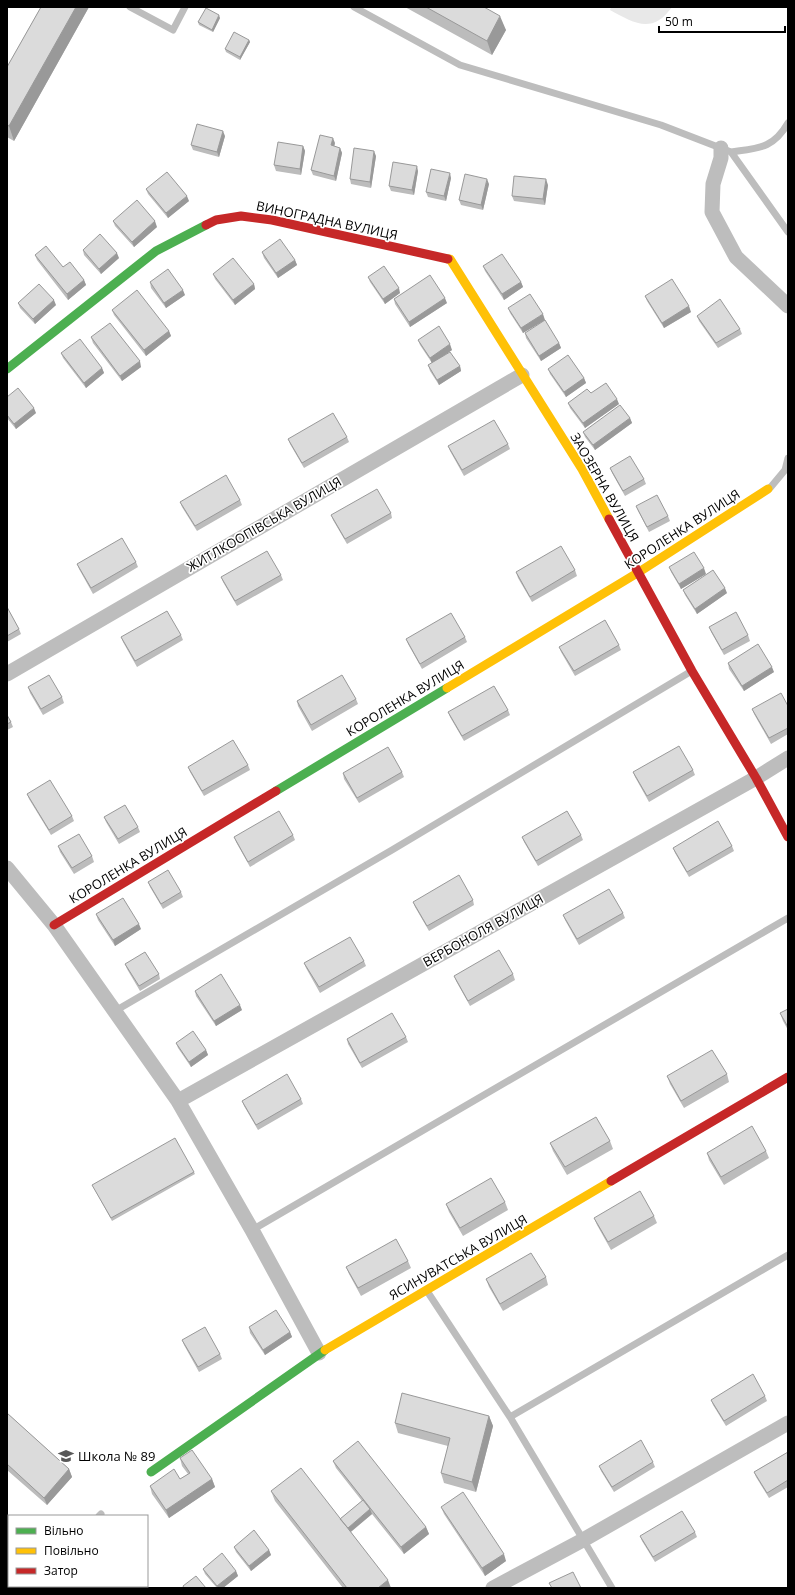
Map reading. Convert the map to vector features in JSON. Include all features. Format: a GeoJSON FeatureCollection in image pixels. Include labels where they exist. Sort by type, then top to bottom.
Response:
{"type":"FeatureCollection","features":[{"type":"Feature","properties":{"kind":"street"},"geometry":{"type":"LineString","coordinates":[[726,150],[721,158],[713,184],[712,212],[736,257],[788,306]]}},
{"type":"Feature","properties":{"kind":"street","name":"ВИНОГРАДНА ВУЛИЦЯ"},"geometry":{"type":"LineString","coordinates":[[7,369],[156,250],[216,220],[241,216],[272,220],[450,259]]}},
{"type":"Feature","properties":{"kind":"street","name":"ЗАОЗЕРНА ВУЛИЦЯ"},"geometry":{"type":"LineString","coordinates":[[450,259],[582,469],[692,671],[756,778],[788,837]]}},
{"type":"Feature","properties":{"kind":"street","name":"ЖИТЛКООПІВСЬКА ВУЛИЦЯ"},"geometry":{"type":"LineString","coordinates":[[7,674],[522,375]]}},
{"type":"Feature","properties":{"kind":"street","name":"КОРОЛЕНКА ВУЛИЦЯ"},"geometry":{"type":"LineString","coordinates":[[54,925],[639,572],[768,489]]}},
{"type":"Feature","properties":{"kind":"street","name":"ВЕРБОНОЛЯ ВУЛИЦЯ"},"geometry":{"type":"LineString","coordinates":[[178,1101],[756,778],[788,758]]}},
{"type":"Feature","properties":{"kind":"street"},"geometry":{"type":"LineString","coordinates":[[7,868],[54,925],[178,1101],[252,1230],[319,1353]]}},
{"type":"Feature","properties":{"kind":"street","name":"ЯСИНУВАТСЬКА ВУЛИЦЯ"},"geometry":{"type":"LineString","coordinates":[[151,1472],[319,1353],[788,1077]]}},
{"type":"Feature","properties":{"kind":"street"},"geometry":{"type":"LineString","coordinates":[[493,1588],[583,1540],[788,1423]]}},
{"type":"Feature","properties":{"kind":"lane"},"geometry":{"type":"LineString","coordinates":[[130,7],[173,30],[185,7]]}},
{"type":"Feature","properties":{"kind":"lane"},"geometry":{"type":"LineString","coordinates":[[354,7],[460,65],[661,125],[726,150],[764,147],[781,134],[788,123]]}},
{"type":"Feature","properties":{"kind":"lane"},"geometry":{"type":"LineString","coordinates":[[726,150],[788,232]]}},
{"type":"Feature","properties":{"kind":"lane"},"geometry":{"type":"LineString","coordinates":[[768,489],[785,470],[788,458]]}},
{"type":"Feature","properties":{"kind":"lane"},"geometry":{"type":"LineString","coordinates":[[115,1011],[392,850],[692,671]]}},
{"type":"Feature","properties":{"kind":"lane"},"geometry":{"type":"LineString","coordinates":[[252,1230],[788,918]]}},
{"type":"Feature","properties":{"kind":"lane"},"geometry":{"type":"LineString","coordinates":[[510,1417],[788,1255]]}},
{"type":"Feature","properties":{"kind":"lane"},"geometry":{"type":"LineString","coordinates":[[427,1290],[510,1417],[612,1588]]}},
{"type":"Feature","properties":{"kind":"shaded area"},"geometry":{"type":"Polygon","coordinates":[[[611,7],[672,7],[665,16],[657,21],[650,24],[642,24],[619,15],[610,10],[611,7]]]}},
{"type":"Feature","properties":{"kind":"building"},"geometry":{"type":"Polygon","coordinates":[[[41,7],[76,7],[9,126],[7,125],[7,67],[41,7]]]}},
{"type":"Feature","properties":{"kind":"building"},"geometry":{"type":"Polygon","coordinates":[[[426,7],[484,7],[500,16],[487,41],[426,7]]]}},
{"type":"Feature","properties":{"kind":"building"},"geometry":{"type":"Polygon","coordinates":[[[206,8],[219,15],[212,30],[198,22],[206,8]]]}},
{"type":"Feature","properties":{"kind":"building"},"geometry":{"type":"Polygon","coordinates":[[[234,32],[249,40],[240,57],[225,49],[234,32]]]}},
{"type":"Feature","properties":{"kind":"building"},"geometry":{"type":"Polygon","coordinates":[[[197,124],[223,131],[217,152],[191,145],[197,124]]]}},
{"type":"Feature","properties":{"kind":"building"},"geometry":{"type":"Polygon","coordinates":[[[320,135],[333,138],[331,145],[340,148],[334,176],[311,170],[320,135]]]}},
{"type":"Feature","properties":{"kind":"building"},"geometry":{"type":"Polygon","coordinates":[[[278,142],[303,146],[300,169],[274,165],[278,142]]]}},
{"type":"Feature","properties":{"kind":"building"},"geometry":{"type":"Polygon","coordinates":[[[354,148],[374,151],[370,182],[350,179],[354,148]]]}},
{"type":"Feature","properties":{"kind":"building"},"geometry":{"type":"Polygon","coordinates":[[[393,162],[417,166],[412,190],[389,186],[393,162]]]}},
{"type":"Feature","properties":{"kind":"building"},"geometry":{"type":"Polygon","coordinates":[[[431,169],[450,173],[444,196],[426,192],[431,169]]]}},
{"type":"Feature","properties":{"kind":"building"},"geometry":{"type":"Polygon","coordinates":[[[167,172],[187,196],[166,213],[146,189],[167,172]]]}},
{"type":"Feature","properties":{"kind":"building"},"geometry":{"type":"Polygon","coordinates":[[[465,174],[487,179],[481,205],[459,200],[465,174]]]}},
{"type":"Feature","properties":{"kind":"building"},"geometry":{"type":"Polygon","coordinates":[[[514,176],[546,179],[543,199],[512,196],[514,176]]]}},
{"type":"Feature","properties":{"kind":"building"},"geometry":{"type":"Polygon","coordinates":[[[137,200],[155,221],[132,242],[113,221],[137,200]]]}},
{"type":"Feature","properties":{"kind":"building"},"geometry":{"type":"Polygon","coordinates":[[[100,234],[117,253],[99,269],[83,250],[100,234]]]}},
{"type":"Feature","properties":{"kind":"building"},"geometry":{"type":"Polygon","coordinates":[[[280,239],[295,260],[276,273],[262,252],[280,239]]]}},
{"type":"Feature","properties":{"kind":"building"},"geometry":{"type":"Polygon","coordinates":[[[46,246],[63,267],[70,262],[84,280],[67,294],[35,255],[46,246]]]}},
{"type":"Feature","properties":{"kind":"building"},"geometry":{"type":"Polygon","coordinates":[[[502,254],[521,282],[502,294],[483,266],[502,254]]]}},
{"type":"Feature","properties":{"kind":"building"},"geometry":{"type":"Polygon","coordinates":[[[233,258],[254,284],[233,300],[213,274],[233,258]]]}},
{"type":"Feature","properties":{"kind":"building"},"geometry":{"type":"Polygon","coordinates":[[[384,266],[399,288],[383,299],[368,277],[384,266]]]}},
{"type":"Feature","properties":{"kind":"building"},"geometry":{"type":"Polygon","coordinates":[[[168,269],[183,290],[164,303],[150,282],[168,269]]]}},
{"type":"Feature","properties":{"kind":"building"},"geometry":{"type":"Polygon","coordinates":[[[430,275],[445,298],[409,322],[394,299],[430,275]]]}},
{"type":"Feature","properties":{"kind":"building"},"geometry":{"type":"Polygon","coordinates":[[[672,279],[689,306],[662,323],[645,296],[672,279]]]}},
{"type":"Feature","properties":{"kind":"building"},"geometry":{"type":"Polygon","coordinates":[[[39,284],[54,300],[33,319],[18,303],[39,284]]]}},
{"type":"Feature","properties":{"kind":"building"},"geometry":{"type":"Polygon","coordinates":[[[137,290],[169,331],[144,350],[112,310],[137,290]]]}},
{"type":"Feature","properties":{"kind":"building"},"geometry":{"type":"Polygon","coordinates":[[[530,294],[543,314],[521,328],[508,308],[530,294]]]}},
{"type":"Feature","properties":{"kind":"building"},"geometry":{"type":"Polygon","coordinates":[[[720,299],[740,329],[716,343],[697,316],[720,299]]]}},
{"type":"Feature","properties":{"kind":"building"},"geometry":{"type":"Polygon","coordinates":[[[545,320],[559,343],[539,356],[525,333],[545,320]]]}},
{"type":"Feature","properties":{"kind":"building"},"geometry":{"type":"Polygon","coordinates":[[[110,323],[140,361],[120,376],[91,337],[110,323]]]}},
{"type":"Feature","properties":{"kind":"building"},"geometry":{"type":"Polygon","coordinates":[[[439,326],[450,344],[430,358],[418,340],[439,326]]]}},
{"type":"Feature","properties":{"kind":"building"},"geometry":{"type":"Polygon","coordinates":[[[80,339],[102,368],[84,383],[61,353],[80,339]]]}},
{"type":"Feature","properties":{"kind":"building"},"geometry":{"type":"Polygon","coordinates":[[[450,352],[460,366],[437,380],[428,365],[450,352]]]}},
{"type":"Feature","properties":{"kind":"building"},"geometry":{"type":"Polygon","coordinates":[[[568,355],[584,378],[564,392],[548,369],[568,355]]]}},
{"type":"Feature","properties":{"kind":"building"},"geometry":{"type":"Polygon","coordinates":[[[606,383],[617,399],[583,423],[568,403],[587,389],[591,393],[606,383]]]}},
{"type":"Feature","properties":{"kind":"building"},"geometry":{"type":"Polygon","coordinates":[[[18,388],[34,408],[14,424],[7,415],[7,397],[18,388]]]}},
{"type":"Feature","properties":{"kind":"building"},"geometry":{"type":"Polygon","coordinates":[[[620,405],[630,418],[593,445],[583,432],[620,405]]]}},
{"type":"Feature","properties":{"kind":"building"},"geometry":{"type":"Polygon","coordinates":[[[333,413],[347,437],[302,463],[288,439],[333,413]]]}},
{"type":"Feature","properties":{"kind":"building"},"geometry":{"type":"Polygon","coordinates":[[[494,420],[508,444],[462,470],[448,446],[494,420]]]}},
{"type":"Feature","properties":{"kind":"building"},"geometry":{"type":"Polygon","coordinates":[[[630,456],[644,479],[623,491],[610,468],[630,456]]]}},
{"type":"Feature","properties":{"kind":"building"},"geometry":{"type":"Polygon","coordinates":[[[226,475],[240,500],[195,526],[180,502],[226,475]]]}},
{"type":"Feature","properties":{"kind":"building"},"geometry":{"type":"Polygon","coordinates":[[[377,489],[391,513],[345,539],[331,515],[377,489]]]}},
{"type":"Feature","properties":{"kind":"building"},"geometry":{"type":"Polygon","coordinates":[[[657,495],[668,516],[647,527],[636,506],[657,495]]]}},
{"type":"Feature","properties":{"kind":"building"},"geometry":{"type":"Polygon","coordinates":[[[122,538],[136,562],[91,588],[77,564],[122,538]]]}},
{"type":"Feature","properties":{"kind":"building"},"geometry":{"type":"Polygon","coordinates":[[[561,546],[575,570],[530,597],[516,572],[561,546]]]}},
{"type":"Feature","properties":{"kind":"building"},"geometry":{"type":"Polygon","coordinates":[[[267,551],[281,575],[235,601],[221,577],[267,551]]]}},
{"type":"Feature","properties":{"kind":"building"},"geometry":{"type":"Polygon","coordinates":[[[694,552],[704,568],[679,584],[669,567],[694,552]]]}},
{"type":"Feature","properties":{"kind":"building"},"geometry":{"type":"Polygon","coordinates":[[[713,570],[725,588],[695,609],[683,590],[713,570]]]}},
{"type":"Feature","properties":{"kind":"building"},"geometry":{"type":"Polygon","coordinates":[[[7,607],[19,629],[7,636],[7,607]]]}},
{"type":"Feature","properties":{"kind":"building"},"geometry":{"type":"Polygon","coordinates":[[[167,611],[181,635],[135,661],[121,637],[167,611]]]}},
{"type":"Feature","properties":{"kind":"building"},"geometry":{"type":"Polygon","coordinates":[[[736,612],[748,635],[722,650],[709,627],[736,612]]]}},
{"type":"Feature","properties":{"kind":"building"},"geometry":{"type":"Polygon","coordinates":[[[451,613],[465,637],[420,664],[406,639],[451,613]]]}},
{"type":"Feature","properties":{"kind":"building"},"geometry":{"type":"Polygon","coordinates":[[[605,620],[619,645],[574,671],[559,647],[605,620]]]}},
{"type":"Feature","properties":{"kind":"building"},"geometry":{"type":"Polygon","coordinates":[[[758,644],[772,667],[742,686],[728,663],[758,644]]]}},
{"type":"Feature","properties":{"kind":"building"},"geometry":{"type":"Polygon","coordinates":[[[49,675],[62,697],[41,709],[28,687],[49,675]]]}},
{"type":"Feature","properties":{"kind":"building"},"geometry":{"type":"Polygon","coordinates":[[[342,675],[356,699],[311,725],[297,701],[342,675]]]}},
{"type":"Feature","properties":{"kind":"building"},"geometry":{"type":"Polygon","coordinates":[[[494,686],[508,710],[462,736],[448,712],[494,686]]]}},
{"type":"Feature","properties":{"kind":"building"},"geometry":{"type":"Polygon","coordinates":[[[781,693],[788,706],[788,728],[769,738],[752,709],[781,693]]]}},
{"type":"Feature","properties":{"kind":"building"},"geometry":{"type":"Polygon","coordinates":[[[7,715],[11,722],[7,724],[7,715]]]}},
{"type":"Feature","properties":{"kind":"building"},"geometry":{"type":"Polygon","coordinates":[[[233,740],[248,765],[202,791],[188,767],[233,740]]]}},
{"type":"Feature","properties":{"kind":"building"},"geometry":{"type":"Polygon","coordinates":[[[679,746],[693,770],[647,796],[633,772],[679,746]]]}},
{"type":"Feature","properties":{"kind":"building"},"geometry":{"type":"Polygon","coordinates":[[[388,747],[402,772],[357,798],[343,773],[388,747]]]}},
{"type":"Feature","properties":{"kind":"building"},"geometry":{"type":"Polygon","coordinates":[[[50,780],[72,816],[49,830],[27,794],[50,780]]]}},
{"type":"Feature","properties":{"kind":"building"},"geometry":{"type":"Polygon","coordinates":[[[125,805],[138,827],[118,839],[104,817],[125,805]]]}},
{"type":"Feature","properties":{"kind":"building"},"geometry":{"type":"Polygon","coordinates":[[[279,811],[293,835],[248,862],[234,837],[279,811]]]}},
{"type":"Feature","properties":{"kind":"building"},"geometry":{"type":"Polygon","coordinates":[[[567,811],[581,835],[536,861],[522,837],[567,811]]]}},
{"type":"Feature","properties":{"kind":"building"},"geometry":{"type":"Polygon","coordinates":[[[718,821],[732,846],[687,872],[673,848],[718,821]]]}},
{"type":"Feature","properties":{"kind":"building"},"geometry":{"type":"Polygon","coordinates":[[[79,834],[92,856],[72,868],[58,846],[79,834]]]}},
{"type":"Feature","properties":{"kind":"building"},"geometry":{"type":"Polygon","coordinates":[[[168,870],[181,892],[161,904],[148,882],[168,870]]]}},
{"type":"Feature","properties":{"kind":"building"},"geometry":{"type":"Polygon","coordinates":[[[459,875],[473,900],[427,926],[413,902],[459,875]]]}},
{"type":"Feature","properties":{"kind":"building"},"geometry":{"type":"Polygon","coordinates":[[[609,889],[623,913],[577,939],[563,915],[609,889]]]}},
{"type":"Feature","properties":{"kind":"building"},"geometry":{"type":"Polygon","coordinates":[[[123,898],[139,924],[113,940],[96,914],[123,898]]]}},
{"type":"Feature","properties":{"kind":"building"},"geometry":{"type":"Polygon","coordinates":[[[350,937],[364,961],[319,987],[304,963],[350,937]]]}},
{"type":"Feature","properties":{"kind":"building"},"geometry":{"type":"Polygon","coordinates":[[[499,950],[513,974],[468,1001],[454,976],[499,950]]]}},
{"type":"Feature","properties":{"kind":"building"},"geometry":{"type":"Polygon","coordinates":[[[145,952],[159,974],[139,986],[125,964],[145,952]]]}},
{"type":"Feature","properties":{"kind":"building"},"geometry":{"type":"Polygon","coordinates":[[[221,974],[240,1005],[214,1021],[195,991],[221,974]]]}},
{"type":"Feature","properties":{"kind":"building"},"geometry":{"type":"Polygon","coordinates":[[[788,1009],[788,1027],[780,1013],[788,1009]]]}},
{"type":"Feature","properties":{"kind":"building"},"geometry":{"type":"Polygon","coordinates":[[[392,1013],[406,1037],[360,1063],[347,1039],[392,1013]]]}},
{"type":"Feature","properties":{"kind":"building"},"geometry":{"type":"Polygon","coordinates":[[[193,1031],[206,1050],[189,1062],[176,1043],[193,1031]]]}},
{"type":"Feature","properties":{"kind":"building"},"geometry":{"type":"Polygon","coordinates":[[[712,1050],[727,1074],[681,1101],[667,1076],[712,1050]]]}},
{"type":"Feature","properties":{"kind":"building"},"geometry":{"type":"Polygon","coordinates":[[[287,1074],[301,1099],[256,1125],[242,1101],[287,1074]]]}},
{"type":"Feature","properties":{"kind":"building"},"geometry":{"type":"Polygon","coordinates":[[[596,1117],[610,1141],[565,1167],[550,1143],[596,1117]]]}},
{"type":"Feature","properties":{"kind":"building"},"geometry":{"type":"Polygon","coordinates":[[[752,1126],[766,1151],[721,1177],[707,1153],[752,1126]]]}},
{"type":"Feature","properties":{"kind":"building"},"geometry":{"type":"Polygon","coordinates":[[[175,1138],[194,1172],[111,1218],[92,1185],[175,1138]]]}},
{"type":"Feature","properties":{"kind":"building"},"geometry":{"type":"Polygon","coordinates":[[[491,1178],[505,1202],[460,1228],[446,1204],[491,1178]]]}},
{"type":"Feature","properties":{"kind":"building"},"geometry":{"type":"Polygon","coordinates":[[[640,1191],[654,1216],[608,1242],[594,1218],[640,1191]]]}},
{"type":"Feature","properties":{"kind":"building"},"geometry":{"type":"Polygon","coordinates":[[[396,1239],[408,1261],[358,1288],[346,1267],[396,1239]]]}},
{"type":"Feature","properties":{"kind":"building"},"geometry":{"type":"Polygon","coordinates":[[[531,1253],[546,1277],[500,1304],[486,1279],[531,1253]]]}},
{"type":"Feature","properties":{"kind":"building"},"geometry":{"type":"Polygon","coordinates":[[[276,1310],[290,1332],[263,1350],[249,1327],[276,1310]]]}},
{"type":"Feature","properties":{"kind":"building"},"geometry":{"type":"Polygon","coordinates":[[[205,1327],[220,1354],[198,1367],[182,1340],[205,1327]]]}},
{"type":"Feature","properties":{"kind":"building"},"geometry":{"type":"Polygon","coordinates":[[[753,1374],[765,1396],[724,1421],[711,1400],[753,1374]]]}},
{"type":"Feature","properties":{"kind":"building"},"geometry":{"type":"Polygon","coordinates":[[[402,1393],[489,1416],[472,1482],[441,1473],[450,1438],[395,1423],[402,1393]]]}},
{"type":"Feature","properties":{"kind":"building"},"geometry":{"type":"Polygon","coordinates":[[[7,1413],[69,1469],[44,1498],[7,1464],[7,1413]]]}},
{"type":"Feature","properties":{"kind":"building"},"geometry":{"type":"Polygon","coordinates":[[[641,1440],[653,1462],[612,1487],[599,1466],[641,1440]]]}},
{"type":"Feature","properties":{"kind":"building"},"geometry":{"type":"Polygon","coordinates":[[[358,1441],[426,1527],[401,1547],[333,1461],[358,1441]]]}},
{"type":"Feature","properties":{"kind":"building"},"geometry":{"type":"Polygon","coordinates":[[[192,1450],[212,1479],[166,1510],[150,1486],[174,1469],[180,1479],[190,1473],[180,1458],[192,1450]]]}},
{"type":"Feature","properties":{"kind":"building"},"geometry":{"type":"Polygon","coordinates":[[[788,1452],[788,1480],[767,1493],[754,1472],[788,1452]]]}},
{"type":"Feature","properties":{"kind":"building"},"geometry":{"type":"Polygon","coordinates":[[[301,1468],[388,1580],[378,1588],[347,1588],[271,1491],[301,1468]]]}},
{"type":"Feature","properties":{"kind":"building"},"geometry":{"type":"Polygon","coordinates":[[[463,1492],[504,1554],[482,1568],[441,1507],[463,1492]]]}},
{"type":"Feature","properties":{"kind":"building"},"geometry":{"type":"Polygon","coordinates":[[[363,1500],[370,1509],[348,1528],[340,1519],[363,1500]]]}},
{"type":"Feature","properties":{"kind":"building"},"geometry":{"type":"Polygon","coordinates":[[[682,1511],[695,1532],[653,1557],[640,1536],[682,1511]]]}},
{"type":"Feature","properties":{"kind":"building"},"geometry":{"type":"Polygon","coordinates":[[[254,1530],[269,1550],[249,1566],[234,1547],[254,1530]]]}},
{"type":"Feature","properties":{"kind":"building"},"geometry":{"type":"Polygon","coordinates":[[[222,1553],[236,1571],[217,1586],[203,1569],[222,1553]]]}},
{"type":"Feature","properties":{"kind":"building"},"geometry":{"type":"Polygon","coordinates":[[[573,1572],[581,1588],[552,1588],[549,1583],[573,1572]]]}},
{"type":"Feature","properties":{"kind":"building"},"geometry":{"type":"Polygon","coordinates":[[[196,1576],[206,1588],[184,1588],[183,1586],[196,1576]]]}},
{"type":"Feature","properties":{"kind":"building"},"geometry":{"type":"Polygon","coordinates":[[[79,1587],[80,1588],[52,1588],[79,1587]]]}},
{"type":"Feature","properties":{"kind":"traffic: fast"},"geometry":{"type":"LineString","coordinates":[[7,369],[156,251],[206,225]]}},
{"type":"Feature","properties":{"kind":"traffic: fast"},"geometry":{"type":"LineString","coordinates":[[276,791],[447,688]]}},
{"type":"Feature","properties":{"kind":"traffic: fast"},"geometry":{"type":"LineString","coordinates":[[151,1472],[325,1350]]}},
{"type":"Feature","properties":{"kind":"traffic: slow"},"geometry":{"type":"LineString","coordinates":[[448,259],[450,259],[582,469],[609,519]]}},
{"type":"Feature","properties":{"kind":"traffic: slow"},"geometry":{"type":"LineString","coordinates":[[447,688],[639,572],[768,489]]}},
{"type":"Feature","properties":{"kind":"traffic: slow"},"geometry":{"type":"LineString","coordinates":[[325,1350],[611,1181]]}},
{"type":"Feature","properties":{"kind":"traffic: jam"},"geometry":{"type":"LineString","coordinates":[[206,225],[216,220],[241,216],[272,220],[448,259]]}},
{"type":"Feature","properties":{"kind":"traffic: jam"},"geometry":{"type":"LineString","coordinates":[[609,519],[692,671],[756,778],[788,837]]}},
{"type":"Feature","properties":{"kind":"traffic: jam"},"geometry":{"type":"LineString","coordinates":[[54,925],[276,791]]}},
{"type":"Feature","properties":{"kind":"traffic: jam"},"geometry":{"type":"LineString","coordinates":[[611,1181],[788,1077]]}},
{"type":"Feature","properties":{"kind":"place","name":"Школа № 89"},"geometry":{"type":"Point","coordinates":[66,1456]}}]}
